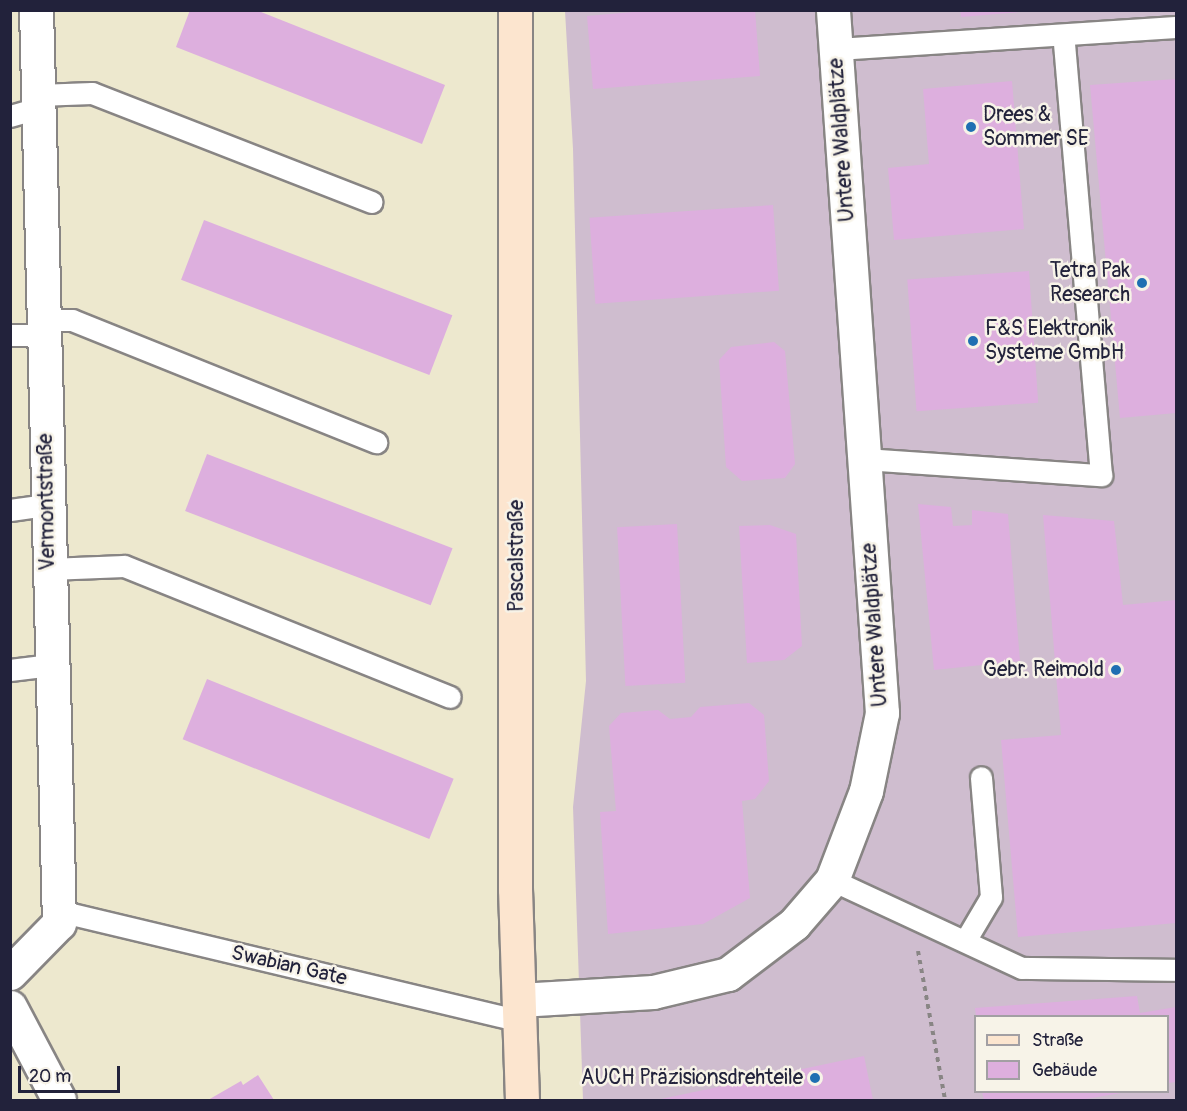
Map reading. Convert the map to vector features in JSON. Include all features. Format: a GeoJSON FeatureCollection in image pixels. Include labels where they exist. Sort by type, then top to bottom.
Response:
{"type":"FeatureCollection","features":[{"type":"Feature","properties":{"kind":"street","name":"Vermontstraße"},"geometry":{"type":"LineString","coordinates":[[10,973],[27,960],[59,923],[43,327],[29,106],[36,10]]}},
{"type":"Feature","properties":{"kind":"street","name":"Pascalstraße"},"geometry":{"type":"LineString","coordinates":[[514,10],[515,889],[522,1101]]}},
{"type":"Feature","properties":{"kind":"street","name":"Untere Waldplätze"},"geometry":{"type":"LineString","coordinates":[[519,1010],[653,992],[728,974],[794,924],[832,880],[866,792],[882,713],[833,10]]}},
{"type":"Feature","properties":{"kind":"street"},"geometry":{"type":"LineString","coordinates":[[10,1007],[59,1101]]}},
{"type":"Feature","properties":{"kind":"lane"},"geometry":{"type":"LineString","coordinates":[[836,49],[1176,27]]}},
{"type":"Feature","properties":{"kind":"lane"},"geometry":{"type":"LineString","coordinates":[[864,459],[1101,476],[1063,36]]}},
{"type":"Feature","properties":{"kind":"lane"},"geometry":{"type":"LineString","coordinates":[[29,106],[92,93],[371,202]]}},
{"type":"Feature","properties":{"kind":"lane"},"geometry":{"type":"LineString","coordinates":[[10,335],[72,320],[376,442]]}},
{"type":"Feature","properties":{"kind":"lane"},"geometry":{"type":"LineString","coordinates":[[10,510],[47,505]]}},
{"type":"Feature","properties":{"kind":"lane"},"geometry":{"type":"LineString","coordinates":[[49,569],[124,566],[450,697]]}},
{"type":"Feature","properties":{"kind":"lane"},"geometry":{"type":"LineString","coordinates":[[10,670],[51,665]]}},
{"type":"Feature","properties":{"kind":"lane"},"geometry":{"type":"LineString","coordinates":[[965,941],[991,897],[981,777]]}},
{"type":"Feature","properties":{"kind":"lane"},"geometry":{"type":"LineString","coordinates":[[832,880],[914,915],[1023,968],[1176,970]]}},
{"type":"Feature","properties":{"kind":"lane","name":"Swabian Gate"},"geometry":{"type":"LineString","coordinates":[[59,910],[519,1010]]}},
{"type":"Feature","properties":{"kind":"path"},"geometry":{"type":"LineString","coordinates":[[914,915],[945,1101]]}},
{"type":"Feature","properties":{"kind":"shaded area"},"geometry":{"type":"Polygon","coordinates":[[[565,11],[1176,11],[1176,1100],[583,1100],[573,807],[586,681],[573,149],[565,11]]]}},
{"type":"Feature","properties":{"kind":"building"},"geometry":{"type":"Polygon","coordinates":[[[190,10],[256,10],[445,85],[422,144],[176,47],[190,10]]]}},
{"type":"Feature","properties":{"kind":"building"},"geometry":{"type":"Polygon","coordinates":[[[656,10],[755,10],[760,76],[593,89],[587,16],[656,10]]]}},
{"type":"Feature","properties":{"kind":"building"},"geometry":{"type":"Polygon","coordinates":[[[960,10],[1020,10],[1020,12],[961,17],[960,10]]]}},
{"type":"Feature","properties":{"kind":"building","name":"Tetra Pak Research"},"geometry":{"type":"Polygon","coordinates":[[[1176,79],[1176,413],[1120,418],[1090,85],[1176,79]]]}},
{"type":"Feature","properties":{"kind":"building","name":"Drees & Sommer SE"},"geometry":{"type":"Polygon","coordinates":[[[1012,81],[1024,229],[894,240],[888,168],[929,164],[923,89],[1012,81]]]}},
{"type":"Feature","properties":{"kind":"building"},"geometry":{"type":"Polygon","coordinates":[[[773,205],[779,291],[595,304],[589,218],[773,205]]]}},
{"type":"Feature","properties":{"kind":"building"},"geometry":{"type":"Polygon","coordinates":[[[204,220],[452,315],[429,375],[181,280],[204,220]]]}},
{"type":"Feature","properties":{"kind":"building","name":"F&S Elektronik Systeme GmbH"},"geometry":{"type":"Polygon","coordinates":[[[1029,271],[1038,403],[917,411],[907,280],[1029,271]]]}},
{"type":"Feature","properties":{"kind":"building"},"geometry":{"type":"Polygon","coordinates":[[[774,342],[785,351],[795,464],[785,478],[742,481],[726,467],[719,360],[731,347],[774,342]]]}},
{"type":"Feature","properties":{"kind":"building"},"geometry":{"type":"Polygon","coordinates":[[[207,454],[453,548],[431,605],[185,511],[207,454]]]}},
{"type":"Feature","properties":{"kind":"building"},"geometry":{"type":"Polygon","coordinates":[[[918,504],[951,507],[953,526],[972,525],[972,510],[1008,514],[1020,661],[934,670],[918,504]]]}},
{"type":"Feature","properties":{"kind":"building","name":"Gebr. Reimold"},"geometry":{"type":"Polygon","coordinates":[[[1043,515],[1114,521],[1123,605],[1176,600],[1176,923],[1018,937],[1001,740],[1061,735],[1043,515]]]}},
{"type":"Feature","properties":{"kind":"building"},"geometry":{"type":"Polygon","coordinates":[[[677,524],[685,683],[625,686],[617,527],[677,524]]]}},
{"type":"Feature","properties":{"kind":"building"},"geometry":{"type":"Polygon","coordinates":[[[770,525],[796,534],[802,646],[784,660],[747,663],[739,526],[770,525]]]}},
{"type":"Feature","properties":{"kind":"building"},"geometry":{"type":"Polygon","coordinates":[[[207,679],[454,779],[429,839],[183,739],[207,679]]]}},
{"type":"Feature","properties":{"kind":"building"},"geometry":{"type":"Polygon","coordinates":[[[749,703],[764,715],[769,781],[755,799],[742,801],[750,898],[703,924],[608,934],[600,812],[616,811],[609,726],[621,713],[658,710],[670,719],[691,717],[700,707],[749,703]]]}},
{"type":"Feature","properties":{"kind":"building"},"geometry":{"type":"Polygon","coordinates":[[[1137,996],[1140,1013],[1176,1007],[1176,1082],[1169,1083],[1169,1015],[976,1015],[975,1008],[1137,996]]]}},
{"type":"Feature","properties":{"kind":"building","name":"AUCH Präzisionsdrehteile"},"geometry":{"type":"Polygon","coordinates":[[[864,1056],[873,1100],[661,1100],[661,1099],[864,1056]]]}},
{"type":"Feature","properties":{"kind":"building"},"geometry":{"type":"Polygon","coordinates":[[[258,1075],[274,1100],[208,1100],[241,1081],[243,1085],[258,1075]]]}},
{"type":"Feature","properties":{"kind":"building"},"geometry":{"type":"Polygon","coordinates":[[[982,1093],[1121,1093],[1080,1100],[984,1100],[982,1093]]]}},
{"type":"Feature","properties":{"kind":"place","name":"Drees & Sommer SE"},"geometry":{"type":"Point","coordinates":[971,127]}},
{"type":"Feature","properties":{"kind":"place","name":"Tetra Pak Research"},"geometry":{"type":"Point","coordinates":[1142,283]}},
{"type":"Feature","properties":{"kind":"place","name":"F&S Elektronik Systeme GmbH"},"geometry":{"type":"Point","coordinates":[973,341]}},
{"type":"Feature","properties":{"kind":"place","name":"Gebr. Reimold"},"geometry":{"type":"Point","coordinates":[1116,670]}},
{"type":"Feature","properties":{"kind":"place","name":"AUCH Präzisionsdrehteile"},"geometry":{"type":"Point","coordinates":[815,1078]}}]}
